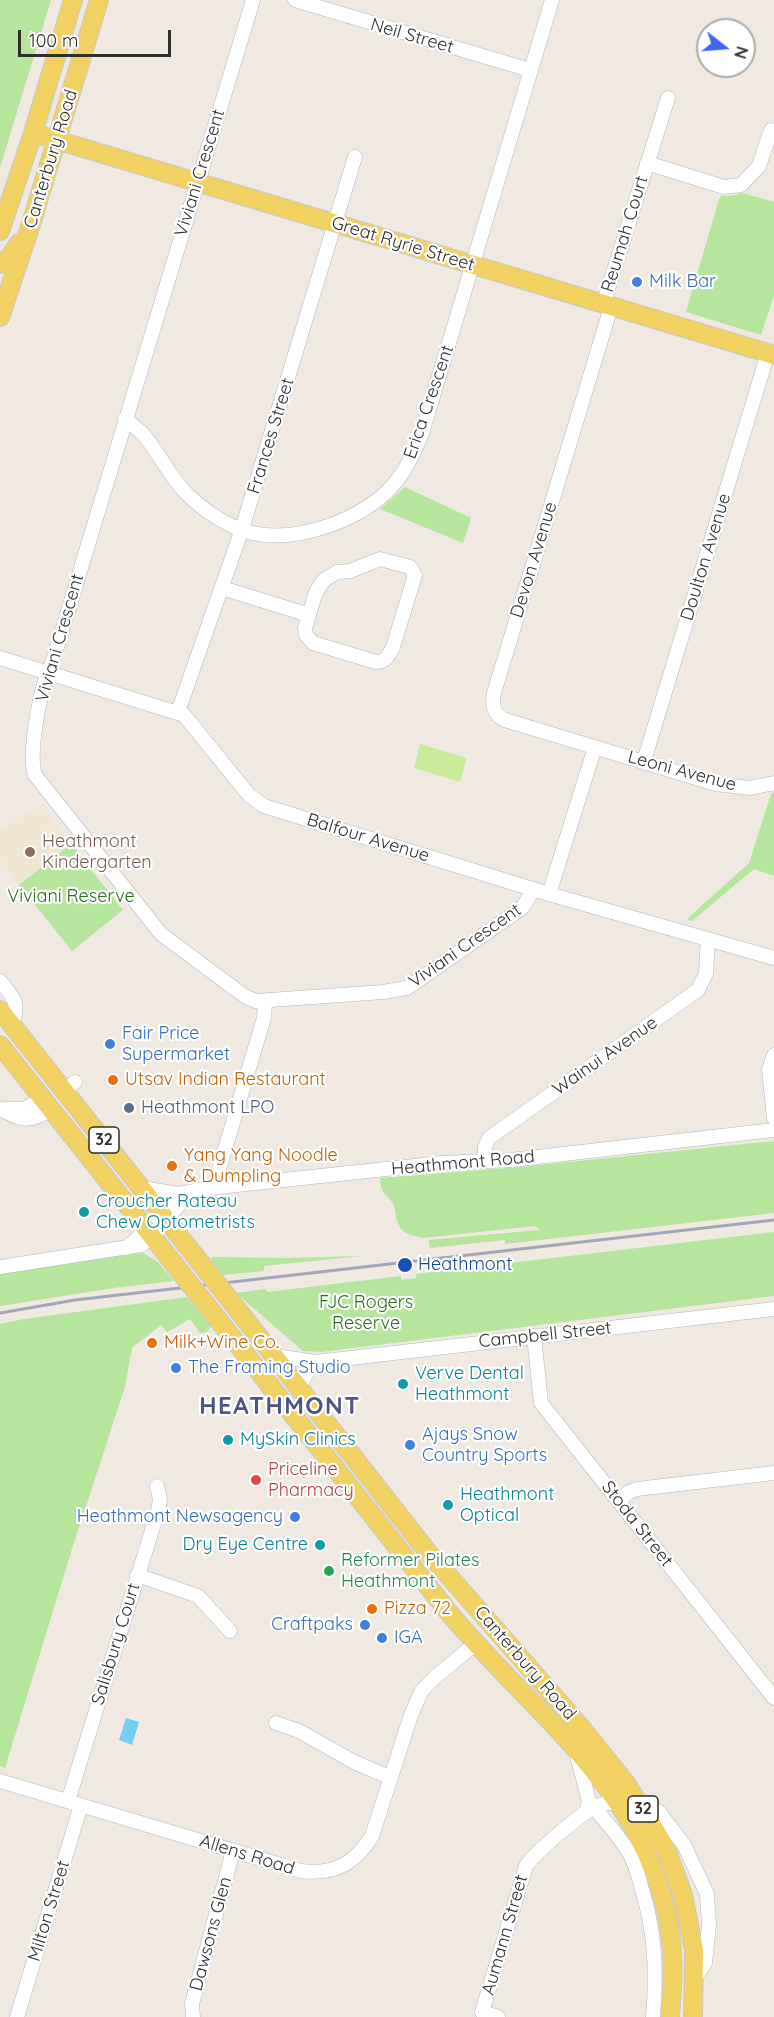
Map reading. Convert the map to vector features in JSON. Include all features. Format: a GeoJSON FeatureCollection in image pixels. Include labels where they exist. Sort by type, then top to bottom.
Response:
{"type":"FeatureCollection","features":[{"type":"Feature","properties":{"kind":"main road","name":"Canterbury Road"},"geometry":{"type":"LineString","coordinates":[[0,231],[33,133],[73,0]]}},
{"type":"Feature","properties":{"kind":"main road","name":"Canterbury Road"},"geometry":{"type":"LineString","coordinates":[[0,317],[31,224],[99,0]]}},
{"type":"Feature","properties":{"kind":"main road","name":"Great Ryrie Street"},"geometry":{"type":"LineString","coordinates":[[33,133],[771,354]]}},
{"type":"Feature","properties":{"kind":"main road"},"geometry":{"type":"LineString","coordinates":[[0,264],[10,257],[31,224]]}},
{"type":"Feature","properties":{"kind":"main road"},"geometry":{"type":"LineString","coordinates":[[0,276],[6,284],[7,296]]}},
{"type":"Feature","properties":{"kind":"main road","name":"Canterbury Road"},"geometry":{"type":"LineString","coordinates":[[0,1010],[70,1086],[142,1188],[427,1551],[580,1726],[627,1800],[663,1843],[680,1884],[694,1950],[693,2017]]}},
{"type":"Feature","properties":{"kind":"main road","name":"Canterbury Road"},"geometry":{"type":"LineString","coordinates":[[0,1045],[475,1644],[575,1747],[603,1780],[627,1800],[661,1892],[667,1915],[672,1959],[670,2017]]}},
{"type":"Feature","properties":{"kind":"main road"},"geometry":{"type":"LineString","coordinates":[[46,1104],[70,1086]]}},
{"type":"Feature","properties":{"kind":"main road"},"geometry":{"type":"LineString","coordinates":[[234,1339],[234,1327],[243,1317]]}},
{"type":"Feature","properties":{"kind":"main road"},"geometry":{"type":"LineString","coordinates":[[359,1497],[376,1484]]}},
{"type":"Feature","properties":{"kind":"main road"},"geometry":{"type":"LineString","coordinates":[[475,1644],[494,1626]]}},
{"type":"Feature","properties":{"kind":"street","name":"Viviani Crescent"},"geometry":{"type":"LineString","coordinates":[[253,0],[48,672],[31,765],[35,775],[161,934],[246,997],[256,1001],[383,992],[407,988],[522,908],[534,889]]}},
{"type":"Feature","properties":{"kind":"street","name":"Neil Street"},"geometry":{"type":"LineString","coordinates":[[295,0],[530,70]]}},
{"type":"Feature","properties":{"kind":"street","name":"Erica Crescent"},"geometry":{"type":"LineString","coordinates":[[125,419],[143,434],[174,480],[189,496],[218,517],[242,530],[262,534],[289,533],[329,526],[366,508],[392,486],[408,463],[422,433],[552,0]]}},
{"type":"Feature","properties":{"kind":"street","name":"Reumah Court"},"geometry":{"type":"LineString","coordinates":[[607,306],[668,98]]}},
{"type":"Feature","properties":{"kind":"street","name":"Reumah Court"},"geometry":{"type":"LineString","coordinates":[[647,164],[724,187],[741,185],[759,166],[771,130]]}},
{"type":"Feature","properties":{"kind":"street","name":"Frances Street"},"geometry":{"type":"LineString","coordinates":[[178,712],[242,530],[355,157]]}},
{"type":"Feature","properties":{"kind":"street","name":"Devon Avenue"},"geometry":{"type":"LineString","coordinates":[[595,747],[505,720],[496,714],[493,703],[607,306]]}},
{"type":"Feature","properties":{"kind":"street","name":"Doulton Avenue"},"geometry":{"type":"LineString","coordinates":[[644,761],[771,354]]}},
{"type":"Feature","properties":{"kind":"street"},"geometry":{"type":"LineString","coordinates":[[382,559],[410,567],[414,572],[393,647],[388,657],[382,662],[313,643],[305,632],[309,615],[316,592],[329,576],[337,572],[350,571],[382,559]]}},
{"type":"Feature","properties":{"kind":"street"},"geometry":{"type":"LineString","coordinates":[[222,588],[309,615]]}},
{"type":"Feature","properties":{"kind":"street","name":"Balfour Avenue"},"geometry":{"type":"LineString","coordinates":[[0,658],[178,712],[189,718],[249,795],[260,804],[549,894],[774,958]]}},
{"type":"Feature","properties":{"kind":"street","name":"Leoni Avenue"},"geometry":{"type":"LineString","coordinates":[[595,747],[734,788],[772,784]]}},
{"type":"Feature","properties":{"kind":"street"},"geometry":{"type":"LineString","coordinates":[[549,894],[595,747]]}},
{"type":"Feature","properties":{"kind":"street","name":"Wainui Avenue"},"geometry":{"type":"LineString","coordinates":[[485,1161],[485,1147],[489,1138],[698,990],[706,973],[708,939]]}},
{"type":"Feature","properties":{"kind":"street"},"geometry":{"type":"LineString","coordinates":[[0,981],[16,1001],[17,1010],[12,1025]]}},
{"type":"Feature","properties":{"kind":"street"},"geometry":{"type":"LineString","coordinates":[[218,1188],[217,1176],[264,1018],[265,1002]]}},
{"type":"Feature","properties":{"kind":"street"},"geometry":{"type":"LineString","coordinates":[[774,1055],[769,1070],[774,1118]]}},
{"type":"Feature","properties":{"kind":"street"},"geometry":{"type":"LineString","coordinates":[[0,1109],[13,1116],[26,1115],[39,1118],[46,1104]]}},
{"type":"Feature","properties":{"kind":"street","name":"Heathmont Road"},"geometry":{"type":"LineString","coordinates":[[142,1188],[183,1193],[442,1163],[485,1161],[774,1130]]}},
{"type":"Feature","properties":{"kind":"street"},"geometry":{"type":"LineString","coordinates":[[0,1267],[126,1248],[148,1232],[183,1193]]}},
{"type":"Feature","properties":{"kind":"street","name":"Campbell Street"},"geometry":{"type":"LineString","coordinates":[[275,1356],[316,1362],[774,1309]]}},
{"type":"Feature","properties":{"kind":"street","name":"Stoda Street"},"geometry":{"type":"LineString","coordinates":[[534,1336],[541,1403],[772,1690]]}},
{"type":"Feature","properties":{"kind":"street"},"geometry":{"type":"LineString","coordinates":[[298,1388],[308,1370],[316,1362]]}},
{"type":"Feature","properties":{"kind":"street"},"geometry":{"type":"LineString","coordinates":[[618,1501],[628,1491],[637,1489],[774,1473]]}},
{"type":"Feature","properties":{"kind":"street","name":"Salisbury Court"},"geometry":{"type":"LineString","coordinates":[[75,1803],[137,1575],[158,1511],[160,1499],[157,1486]]}},
{"type":"Feature","properties":{"kind":"street"},"geometry":{"type":"LineString","coordinates":[[137,1575],[184,1589],[198,1596],[230,1631]]}},
{"type":"Feature","properties":{"kind":"street","name":"Allens Road"},"geometry":{"type":"LineString","coordinates":[[0,1781],[233,1851],[310,1872],[329,1871],[363,1852],[372,1836],[411,1715],[421,1692],[434,1678],[475,1644]]}},
{"type":"Feature","properties":{"kind":"street"},"geometry":{"type":"LineString","coordinates":[[276,1723],[299,1731],[354,1762],[391,1778]]}},
{"type":"Feature","properties":{"kind":"street"},"geometry":{"type":"LineString","coordinates":[[575,1747],[589,1807],[626,1848],[633,1860],[650,1916],[656,1955],[653,2017]]}},
{"type":"Feature","properties":{"kind":"street"},"geometry":{"type":"LineString","coordinates":[[589,1807],[627,1800]]}},
{"type":"Feature","properties":{"kind":"street","name":"Milton Street"},"geometry":{"type":"LineString","coordinates":[[17,2017],[75,1803]]}},
{"type":"Feature","properties":{"kind":"street","name":"Aumann Street"},"geometry":{"type":"LineString","coordinates":[[477,2015],[526,1866],[533,1855],[589,1807]]}},
{"type":"Feature","properties":{"kind":"street","name":"Dawsons Glen"},"geometry":{"type":"LineString","coordinates":[[193,2017],[192,2004],[233,1851]]}},
{"type":"Feature","properties":{"kind":"street"},"geometry":{"type":"LineString","coordinates":[[477,2015],[498,2017]]}},
{"type":"Feature","properties":{"kind":"shaded area","name":"Heathmont Kindergarten"},"geometry":{"type":"Polygon","coordinates":[[[41,806],[71,844],[19,885],[0,860],[0,829],[41,806]]]}},
{"type":"Feature","properties":{"kind":"green space"},"geometry":{"type":"Polygon","coordinates":[[[0,0],[51,0],[0,168],[0,0]]]}},
{"type":"Feature","properties":{"kind":"green space"},"geometry":{"type":"Polygon","coordinates":[[[743,193],[774,202],[774,295],[761,335],[686,312],[720,196],[743,193]]]}},
{"type":"Feature","properties":{"kind":"green space"},"geometry":{"type":"Polygon","coordinates":[[[405,487],[471,518],[463,543],[380,509],[405,487]]]}},
{"type":"Feature","properties":{"kind":"green space"},"geometry":{"type":"Polygon","coordinates":[[[420,744],[467,758],[460,782],[414,768],[420,744]]]}},
{"type":"Feature","properties":{"kind":"green space"},"geometry":{"type":"Polygon","coordinates":[[[774,792],[774,876],[754,869],[692,921],[687,919],[749,863],[771,794],[774,792]]]}},
{"type":"Feature","properties":{"kind":"green space","name":"Viviani Reserve"},"geometry":{"type":"Polygon","coordinates":[[[71,844],[123,910],[72,951],[19,885],[71,844]]]}},
{"type":"Feature","properties":{"kind":"green space"},"geometry":{"type":"Polygon","coordinates":[[[774,1141],[774,1213],[505,1244],[505,1240],[430,1248],[429,1240],[540,1230],[535,1226],[423,1238],[411,1235],[403,1231],[398,1224],[393,1204],[383,1191],[380,1178],[520,1167],[774,1141]]]}},
{"type":"Feature","properties":{"kind":"green space","name":"FJC Rogers Reserve"},"geometry":{"type":"Polygon","coordinates":[[[774,1232],[774,1296],[321,1352],[303,1351],[236,1293],[266,1289],[267,1292],[401,1276],[401,1280],[416,1278],[416,1274],[774,1232]]]}},
{"type":"Feature","properties":{"kind":"green space"},"geometry":{"type":"Polygon","coordinates":[[[143,1253],[158,1262],[174,1281],[0,1306],[0,1273],[29,1266],[143,1253]]]}},
{"type":"Feature","properties":{"kind":"green space"},"geometry":{"type":"Polygon","coordinates":[[[362,1256],[264,1266],[264,1271],[222,1275],[211,1257],[282,1258],[362,1256]]]}},
{"type":"Feature","properties":{"kind":"green space"},"geometry":{"type":"Polygon","coordinates":[[[187,1297],[211,1326],[207,1332],[200,1333],[190,1319],[167,1332],[161,1325],[132,1348],[125,1387],[71,1552],[5,1768],[0,1766],[0,1324],[187,1297]]]}},
{"type":"Feature","properties":{"kind":"water"},"geometry":{"type":"Polygon","coordinates":[[[126,1718],[139,1722],[132,1745],[119,1740],[126,1718]]]}},
{"type":"Feature","properties":{"kind":"railway"},"geometry":{"type":"LineString","coordinates":[[0,1313],[75,1300],[774,1220]]}},
{"type":"Feature","properties":{"kind":"place","name":"Milk Bar"},"geometry":{"type":"Point","coordinates":[637,282]}},
{"type":"Feature","properties":{"kind":"place","name":"Heathmont Kindergarten"},"geometry":{"type":"Point","coordinates":[30,852]}},
{"type":"Feature","properties":{"kind":"place","name":"Fair Price Supermarket"},"geometry":{"type":"Point","coordinates":[110,1044]}},
{"type":"Feature","properties":{"kind":"place","name":"Utsav Indian Restaurant"},"geometry":{"type":"Point","coordinates":[113,1080]}},
{"type":"Feature","properties":{"kind":"place","name":"Heathmont LPO"},"geometry":{"type":"Point","coordinates":[129,1108]}},
{"type":"Feature","properties":{"kind":"place","name":"Yang Yang Noodle & Dumpling"},"geometry":{"type":"Point","coordinates":[172,1166]}},
{"type":"Feature","properties":{"kind":"place","name":"Croucher Rateau Chew Optometrists"},"geometry":{"type":"Point","coordinates":[84,1212]}},
{"type":"Feature","properties":{"kind":"place","name":"Heathmont"},"geometry":{"type":"Point","coordinates":[405,1265]}},
{"type":"Feature","properties":{"kind":"place","name":"Milk+Wine Co."},"geometry":{"type":"Point","coordinates":[152,1343]}},
{"type":"Feature","properties":{"kind":"place","name":"The Framing Studio"},"geometry":{"type":"Point","coordinates":[176,1368]}},
{"type":"Feature","properties":{"kind":"place","name":"Verve Dental Heathmont"},"geometry":{"type":"Point","coordinates":[403,1384]}},
{"type":"Feature","properties":{"kind":"place","name":"MySkin Clinics"},"geometry":{"type":"Point","coordinates":[228,1440]}},
{"type":"Feature","properties":{"kind":"place","name":"Ajays Snow Country Sports"},"geometry":{"type":"Point","coordinates":[410,1445]}},
{"type":"Feature","properties":{"kind":"place","name":"Priceline Pharmacy"},"geometry":{"type":"Point","coordinates":[256,1480]}},
{"type":"Feature","properties":{"kind":"place","name":"Heathmont Optical"},"geometry":{"type":"Point","coordinates":[448,1505]}},
{"type":"Feature","properties":{"kind":"place","name":"Heathmont Newsagency"},"geometry":{"type":"Point","coordinates":[295,1517]}},
{"type":"Feature","properties":{"kind":"place","name":"Dry Eye Centre"},"geometry":{"type":"Point","coordinates":[320,1545]}},
{"type":"Feature","properties":{"kind":"place","name":"Reformer Pilates Heathmont"},"geometry":{"type":"Point","coordinates":[329,1571]}},
{"type":"Feature","properties":{"kind":"place","name":"Pizza 72"},"geometry":{"type":"Point","coordinates":[372,1609]}},
{"type":"Feature","properties":{"kind":"place","name":"Craftpaks"},"geometry":{"type":"Point","coordinates":[365,1625]}},
{"type":"Feature","properties":{"kind":"place","name":"IGA"},"geometry":{"type":"Point","coordinates":[382,1638]}},
{"type":"Feature","properties":{"kind":"district","name":"HEATHMONT"},"geometry":{"type":"Point","coordinates":[280,1407]}}]}
